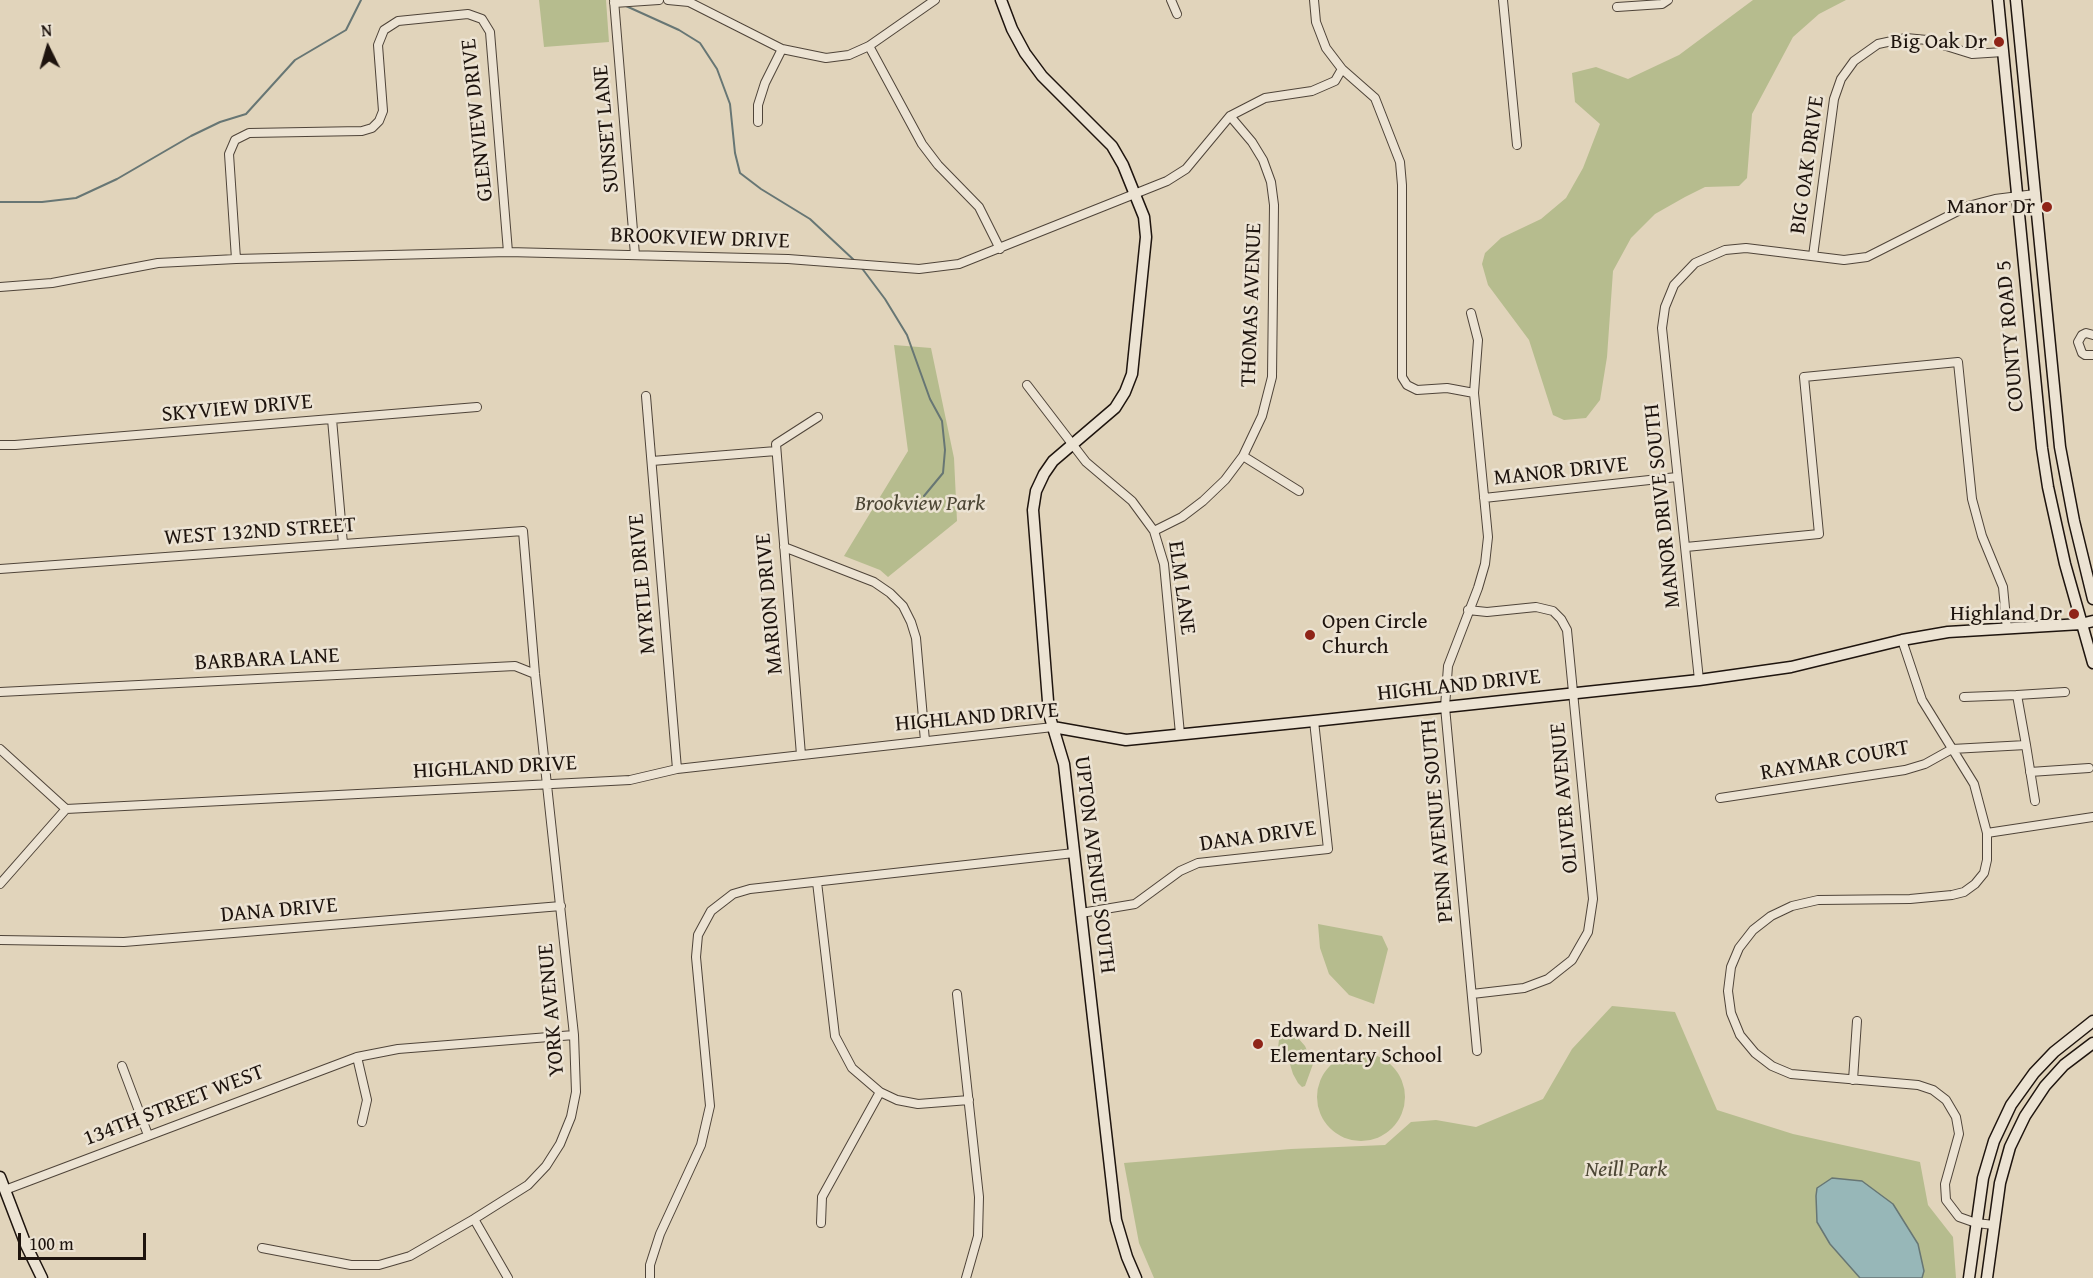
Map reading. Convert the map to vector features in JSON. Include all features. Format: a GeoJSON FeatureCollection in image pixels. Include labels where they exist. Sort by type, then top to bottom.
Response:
{"type":"FeatureCollection","features":[{"type":"Feature","properties":{"kind":"street"},"geometry":{"type":"LineString","coordinates":[[614,1],[659,0]]}},
{"type":"Feature","properties":{"kind":"street"},"geometry":{"type":"LineString","coordinates":[[668,0],[689,2],[782,49],[826,58],[849,55],[869,46],[935,0]]}},
{"type":"Feature","properties":{"kind":"street","name":"UPTON AVENUE SOUTH"},"geometry":{"type":"LineString","coordinates":[[1001,0],[1012,29],[1025,53],[1042,76],[1112,146],[1123,165],[1144,217],[1146,237],[1132,375],[1115,408],[1053,461],[1036,491],[1033,510],[1049,714],[1064,764],[1116,1220],[1136,1278]]}},
{"type":"Feature","properties":{"kind":"street"},"geometry":{"type":"LineString","coordinates":[[1171,0],[1178,14]]}},
{"type":"Feature","properties":{"kind":"street"},"geometry":{"type":"LineString","coordinates":[[1314,0],[1316,22],[1326,48],[1342,69],[1375,98],[1400,162],[1402,377],[1407,385],[1417,390],[1447,388],[1474,393]]}},
{"type":"Feature","properties":{"kind":"street"},"geometry":{"type":"LineString","coordinates":[[1503,0],[1517,145]]}},
{"type":"Feature","properties":{"kind":"street"},"geometry":{"type":"LineString","coordinates":[[1617,7],[1662,4],[1668,0]]}},
{"type":"Feature","properties":{"kind":"street","name":"COUNTY ROAD 5"},"geometry":{"type":"LineString","coordinates":[[1998,0],[2037,407],[2046,477],[2062,554],[2093,663]]}},
{"type":"Feature","properties":{"kind":"street","name":"COUNTY ROAD 5"},"geometry":{"type":"LineString","coordinates":[[2016,0],[2060,447],[2074,521],[2093,599]]}},
{"type":"Feature","properties":{"kind":"street","name":"SUNSET LANE"},"geometry":{"type":"LineString","coordinates":[[614,1],[635,255]]}},
{"type":"Feature","properties":{"kind":"street","name":"GLENVIEW DRIVE"},"geometry":{"type":"LineString","coordinates":[[236,259],[229,154],[235,140],[249,133],[362,131],[372,128],[379,121],[383,111],[378,45],[384,30],[398,21],[468,14],[482,19],[490,32],[508,252]]}},
{"type":"Feature","properties":{"kind":"street","name":"BIG OAK DRIVE"},"geometry":{"type":"LineString","coordinates":[[1813,256],[1833,99],[1841,79],[1854,61],[1878,44],[1906,38],[1928,40],[1972,54],[2003,52]]}},
{"type":"Feature","properties":{"kind":"street"},"geometry":{"type":"LineString","coordinates":[[869,46],[922,144],[938,165],[979,207],[1000,249]]}},
{"type":"Feature","properties":{"kind":"street"},"geometry":{"type":"LineString","coordinates":[[758,122],[758,105],[765,83],[782,49]]}},
{"type":"Feature","properties":{"kind":"street","name":"BROOKVIEW DRIVE"},"geometry":{"type":"LineString","coordinates":[[0,287],[52,283],[158,263],[508,252],[788,259],[919,269],[959,264],[1167,181],[1186,168],[1230,116],[1265,98],[1312,91],[1335,81],[1342,69]]}},
{"type":"Feature","properties":{"kind":"street","name":"THOMAS AVENUE"},"geometry":{"type":"LineString","coordinates":[[1154,531],[1182,517],[1225,480],[1243,456],[1262,416],[1272,377],[1274,205],[1271,182],[1263,160],[1252,142],[1230,116]]}},
{"type":"Feature","properties":{"kind":"street"},"geometry":{"type":"LineString","coordinates":[[1813,256],[1844,260],[1867,257],[1968,206],[1995,199],[2035,194]]}},
{"type":"Feature","properties":{"kind":"street","name":"MANOR DRIVE SOUTH"},"geometry":{"type":"LineString","coordinates":[[1699,680],[1662,328],[1665,307],[1674,285],[1695,263],[1725,250],[1746,248],[1813,256]]}},
{"type":"Feature","properties":{"kind":"street","name":"PENN AVENUE SOUTH"},"geometry":{"type":"LineString","coordinates":[[1471,313],[1478,340],[1477,380],[1474,393],[1488,537],[1479,588],[1468,610],[1448,666],[1445,707],[1477,1051]]}},
{"type":"Feature","properties":{"kind":"street"},"geometry":{"type":"LineString","coordinates":[[2093,335],[2086,333],[2078,342],[2085,356],[2093,355]]}},
{"type":"Feature","properties":{"kind":"street"},"geometry":{"type":"LineString","coordinates":[[1686,547],[1820,534],[1804,378],[1958,362],[1972,499],[1982,536],[2002,587],[2007,629]]}},
{"type":"Feature","properties":{"kind":"street","name":"ELM LANE"},"geometry":{"type":"LineString","coordinates":[[1027,385],[1086,462],[1132,501],[1154,531],[1164,564],[1180,735]]}},
{"type":"Feature","properties":{"kind":"street","name":"MYRTLE DRIVE"},"geometry":{"type":"LineString","coordinates":[[646,396],[676,769]]}},
{"type":"Feature","properties":{"kind":"street","name":"SKYVIEW DRIVE"},"geometry":{"type":"LineString","coordinates":[[0,445],[477,407]]}},
{"type":"Feature","properties":{"kind":"street"},"geometry":{"type":"LineString","coordinates":[[652,461],[776,451],[776,444],[819,417]]}},
{"type":"Feature","properties":{"kind":"street"},"geometry":{"type":"LineString","coordinates":[[332,419],[343,544]]}},
{"type":"Feature","properties":{"kind":"street","name":"MARION DRIVE"},"geometry":{"type":"LineString","coordinates":[[776,451],[801,755]]}},
{"type":"Feature","properties":{"kind":"street"},"geometry":{"type":"LineString","coordinates":[[1243,456],[1299,491]]}},
{"type":"Feature","properties":{"kind":"street","name":"MANOR DRIVE"},"geometry":{"type":"LineString","coordinates":[[1484,498],[1677,477]]}},
{"type":"Feature","properties":{"kind":"street","name":"WEST 132ND STREET"},"geometry":{"type":"LineString","coordinates":[[0,569],[523,531]]}},
{"type":"Feature","properties":{"kind":"street","name":"YORK AVENUE"},"geometry":{"type":"LineString","coordinates":[[262,1248],[351,1264],[379,1265],[410,1256],[528,1185],[546,1166],[560,1144],[571,1117],[576,1092],[574,1035],[535,674],[523,531]]}},
{"type":"Feature","properties":{"kind":"street"},"geometry":{"type":"LineString","coordinates":[[784,546],[874,582],[903,606],[916,638],[925,741]]}},
{"type":"Feature","properties":{"kind":"street","name":"OLIVER AVENUE"},"geometry":{"type":"LineString","coordinates":[[1468,610],[1486,612],[1536,607],[1553,611],[1562,619],[1567,630],[1593,899],[1588,932],[1572,960],[1548,979],[1524,988],[1472,994]]}},
{"type":"Feature","properties":{"kind":"street","name":"HIGHLAND DRIVE"},"geometry":{"type":"LineString","coordinates":[[66,809],[630,780],[676,769],[1053,727],[1126,740],[1180,735],[1699,680],[1791,667],[1902,640],[1948,632],[2081,624],[2093,621]]}},
{"type":"Feature","properties":{"kind":"street"},"geometry":{"type":"LineString","coordinates":[[1902,640],[1922,700],[1974,784],[1987,833],[1987,860],[1983,873],[1976,884],[1964,892],[1910,899],[1818,900],[1792,906],[1772,916],[1753,930],[1739,948],[1731,967],[1728,991],[1731,1013],[1740,1035],[1755,1053],[1772,1066],[1791,1074],[1918,1085],[1933,1090],[1946,1100],[1956,1117],[1959,1134],[1945,1184],[1946,1200],[1959,1217],[1976,1223],[1994,1225]]}},
{"type":"Feature","properties":{"kind":"street","name":"BARBARA LANE"},"geometry":{"type":"LineString","coordinates":[[0,692],[515,666],[535,674]]}},
{"type":"Feature","properties":{"kind":"street"},"geometry":{"type":"LineString","coordinates":[[1964,697],[2065,692]]}},
{"type":"Feature","properties":{"kind":"street"},"geometry":{"type":"LineString","coordinates":[[2017,696],[2035,801]]}},
{"type":"Feature","properties":{"kind":"street","name":"DANA DRIVE"},"geometry":{"type":"LineString","coordinates":[[1081,913],[1135,904],[1180,871],[1198,863],[1328,849],[1314,721]]}},
{"type":"Feature","properties":{"kind":"street"},"geometry":{"type":"LineString","coordinates":[[1952,749],[2026,745]]}},
{"type":"Feature","properties":{"kind":"street"},"geometry":{"type":"LineString","coordinates":[[0,749],[66,809],[0,884]]}},
{"type":"Feature","properties":{"kind":"street","name":"RAYMAR COURT"},"geometry":{"type":"LineString","coordinates":[[1720,798],[1905,770],[1925,764],[1952,749]]}},
{"type":"Feature","properties":{"kind":"street"},"geometry":{"type":"LineString","coordinates":[[2031,772],[2089,768]]}},
{"type":"Feature","properties":{"kind":"street"},"geometry":{"type":"LineString","coordinates":[[1987,833],[2093,817]]}},
{"type":"Feature","properties":{"kind":"street"},"geometry":{"type":"LineString","coordinates":[[650,1278],[650,1265],[660,1234],[702,1145],[710,1106],[696,957],[698,935],[711,911],[733,894],[750,889],[1074,853]]}},
{"type":"Feature","properties":{"kind":"street"},"geometry":{"type":"LineString","coordinates":[[817,882],[835,1036],[852,1068],[880,1092],[897,1100],[918,1104],[969,1100]]}},
{"type":"Feature","properties":{"kind":"street","name":"DANA DRIVE"},"geometry":{"type":"LineString","coordinates":[[0,940],[124,942],[561,906]]}},
{"type":"Feature","properties":{"kind":"street"},"geometry":{"type":"LineString","coordinates":[[957,994],[979,1197],[978,1236],[966,1278]]}},
{"type":"Feature","properties":{"kind":"street"},"geometry":{"type":"LineString","coordinates":[[1853,1080],[1857,1021]]}},
{"type":"Feature","properties":{"kind":"street"},"geometry":{"type":"LineString","coordinates":[[1969,1278],[1983,1178],[1994,1141],[2011,1105],[2034,1073],[2052,1054],[2093,1021]]}},
{"type":"Feature","properties":{"kind":"street","name":"134TH STREET WEST"},"geometry":{"type":"LineString","coordinates":[[5,1190],[357,1056],[398,1050],[574,1035]]}},
{"type":"Feature","properties":{"kind":"street"},"geometry":{"type":"LineString","coordinates":[[1987,1278],[2000,1183],[2010,1147],[2025,1116],[2045,1086],[2064,1065],[2093,1043]]}},
{"type":"Feature","properties":{"kind":"street"},"geometry":{"type":"LineString","coordinates":[[2052,1054],[2064,1065]]}},
{"type":"Feature","properties":{"kind":"street"},"geometry":{"type":"LineString","coordinates":[[357,1056],[367,1100],[362,1122]]}},
{"type":"Feature","properties":{"kind":"street"},"geometry":{"type":"LineString","coordinates":[[122,1066],[148,1135]]}},
{"type":"Feature","properties":{"kind":"street"},"geometry":{"type":"LineString","coordinates":[[821,1223],[822,1197],[880,1092]]}},
{"type":"Feature","properties":{"kind":"street"},"geometry":{"type":"LineString","coordinates":[[0,1178],[26,1245],[42,1278]]}},
{"type":"Feature","properties":{"kind":"street"},"geometry":{"type":"LineString","coordinates":[[474,1219],[508,1278]]}},
{"type":"Feature","properties":{"kind":"green space"},"geometry":{"type":"Polygon","coordinates":[[[539,0],[606,0],[609,42],[544,47],[539,0]]]}},
{"type":"Feature","properties":{"kind":"green space"},"geometry":{"type":"Polygon","coordinates":[[[1753,0],[1846,0],[1819,14],[1793,37],[1752,114],[1747,178],[1739,186],[1705,187],[1685,197],[1655,214],[1631,238],[1613,271],[1607,357],[1600,400],[1586,418],[1564,420],[1553,415],[1529,340],[1488,285],[1482,264],[1485,253],[1501,238],[1541,219],[1566,198],[1583,168],[1600,124],[1575,102],[1572,73],[1596,67],[1628,79],[1679,55],[1753,0]]]}},
{"type":"Feature","properties":{"kind":"green space","name":"Brookview Park"},"geometry":{"type":"Polygon","coordinates":[[[894,345],[931,348],[954,458],[957,521],[888,577],[880,570],[844,556],[908,451],[894,345]]]}},
{"type":"Feature","properties":{"kind":"green space"},"geometry":{"type":"Polygon","coordinates":[[[1318,924],[1382,936],[1388,949],[1374,1004],[1349,995],[1329,974],[1320,948],[1318,924]]]}},
{"type":"Feature","properties":{"kind":"green space","name":"Neill Park"},"geometry":{"type":"Polygon","coordinates":[[[1612,1006],[1675,1012],[1717,1110],[1793,1134],[1920,1162],[1928,1205],[1953,1237],[1956,1278],[1154,1278],[1139,1243],[1124,1163],[1291,1149],[1385,1145],[1411,1122],[1436,1120],[1476,1127],[1543,1099],[1572,1049],[1612,1006]]]}},
{"type":"Feature","properties":{"kind":"green space"},"geometry":{"type":"Polygon","coordinates":[[[1292,1031],[1305,1046],[1313,1064],[1305,1086],[1302,1087],[1293,1074],[1289,1061],[1278,1060],[1277,1056],[1279,1040],[1292,1031]]]}},
{"type":"Feature","properties":{"kind":"green space"},"geometry":{"type":"Polygon","coordinates":[[[1361,1053],[1378,1056],[1392,1066],[1402,1080],[1405,1097],[1402,1114],[1392,1128],[1378,1138],[1361,1141],[1344,1138],[1330,1128],[1320,1114],[1317,1097],[1320,1080],[1330,1066],[1344,1056],[1361,1053]]]}},
{"type":"Feature","properties":{"kind":"water"},"geometry":{"type":"Polygon","coordinates":[[[1832,1178],[1862,1181],[1893,1204],[1918,1244],[1924,1271],[1922,1278],[1860,1278],[1830,1244],[1817,1222],[1817,1188],[1832,1178]]]}},
{"type":"Feature","properties":{"kind":"waterway"},"geometry":{"type":"LineString","coordinates":[[0,202],[42,202],[76,198],[117,179],[191,136],[220,122],[246,114],[295,60],[346,30],[361,0]]}},
{"type":"Feature","properties":{"kind":"waterway"},"geometry":{"type":"LineString","coordinates":[[626,6],[679,30],[700,43],[717,69],[730,104],[735,153],[740,173],[761,189],[810,219],[855,261]]}},
{"type":"Feature","properties":{"kind":"waterway"},"geometry":{"type":"LineString","coordinates":[[861,267],[885,299],[907,335],[930,399],[942,421],[945,450],[943,473],[924,496]]}},
{"type":"Feature","properties":{"kind":"place","name":"Big Oak Dr"},"geometry":{"type":"Point","coordinates":[1999,42]}},
{"type":"Feature","properties":{"kind":"place","name":"Manor Dr"},"geometry":{"type":"Point","coordinates":[2047,207]}},
{"type":"Feature","properties":{"kind":"place","name":"Highland Dr"},"geometry":{"type":"Point","coordinates":[2074,614]}},
{"type":"Feature","properties":{"kind":"place","name":"Open Circle Church"},"geometry":{"type":"Point","coordinates":[1310,635]}},
{"type":"Feature","properties":{"kind":"place","name":"Edward D. Neill Elementary School"},"geometry":{"type":"Point","coordinates":[1258,1044]}}]}
